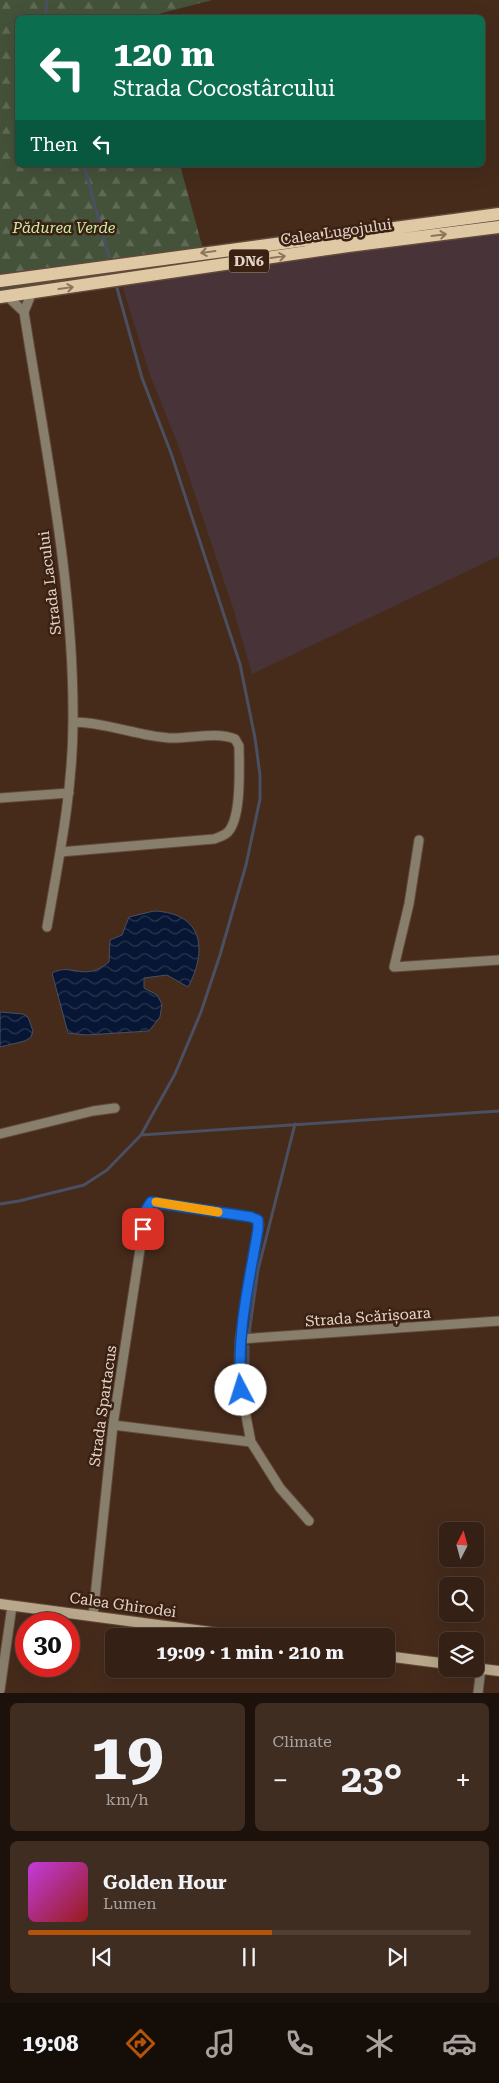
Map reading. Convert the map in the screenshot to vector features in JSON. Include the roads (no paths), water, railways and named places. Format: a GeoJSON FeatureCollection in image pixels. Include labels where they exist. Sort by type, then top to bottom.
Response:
{"type":"FeatureCollection","features":[{"type":"Feature","properties":{"kind":"main road","name":"Calea Lugojului"},"geometry":{"type":"LineString","coordinates":[[0,281],[499,214]]}},
{"type":"Feature","properties":{"kind":"main road","name":"Calea Lugojului"},"geometry":{"type":"LineString","coordinates":[[4,296],[348,246],[499,227]]}},
{"type":"Feature","properties":{"kind":"street"},"geometry":{"type":"LineString","coordinates":[[4,296],[24,312],[32,292]]}},
{"type":"Feature","properties":{"kind":"street","name":"Strada Lacului"},"geometry":{"type":"LineString","coordinates":[[24,312],[65,584],[70,641],[73,722],[69,793],[47,927]]}},
{"type":"Feature","properties":{"kind":"street"},"geometry":{"type":"LineString","coordinates":[[60,852],[214,839],[228,833],[233,825],[236,813],[239,746],[235,739],[221,736],[171,738],[151,736],[90,723],[73,722]]}},
{"type":"Feature","properties":{"kind":"street"},"geometry":{"type":"LineString","coordinates":[[0,798],[69,793]]}},
{"type":"Feature","properties":{"kind":"street"},"geometry":{"type":"LineString","coordinates":[[419,840],[409,904],[394,967],[499,960]]}},
{"type":"Feature","properties":{"kind":"street"},"geometry":{"type":"LineString","coordinates":[[0,1134],[93,1111],[115,1108]]}},
{"type":"Feature","properties":{"kind":"street","name":"Strada Spartacus"},"geometry":{"type":"LineString","coordinates":[[93,1616],[113,1425],[146,1210],[151,1202],[251,1217],[258,1220],[240,1339]]}},
{"type":"Feature","properties":{"kind":"street","name":"Strada Scărișoara"},"geometry":{"type":"LineString","coordinates":[[240,1339],[499,1321]]}},
{"type":"Feature","properties":{"kind":"street"},"geometry":{"type":"LineString","coordinates":[[240,1339],[241,1390],[251,1442],[280,1488],[309,1522]]}},
{"type":"Feature","properties":{"kind":"street"},"geometry":{"type":"LineString","coordinates":[[113,1425],[251,1442]]}},
{"type":"Feature","properties":{"kind":"street","name":"Calea Ghirodei"},"geometry":{"type":"LineString","coordinates":[[0,1604],[182,1628]]}},
{"type":"Feature","properties":{"kind":"street"},"geometry":{"type":"LineString","coordinates":[[0,1690],[12,1606]]}},
{"type":"Feature","properties":{"kind":"street"},"geometry":{"type":"LineString","coordinates":[[395,1657],[439,1663]]}},
{"type":"Feature","properties":{"kind":"street"},"geometry":{"type":"LineString","coordinates":[[484,1669],[499,1671]]}},
{"type":"Feature","properties":{"kind":"street"},"geometry":{"type":"LineString","coordinates":[[478,1677],[478,1693]]}},
{"type":"Feature","properties":{"kind":"water"},"geometry":{"type":"Polygon","coordinates":[[[154,911],[170,913],[183,919],[192,926],[197,936],[199,947],[198,960],[188,987],[167,975],[144,978],[144,988],[157,995],[162,1004],[160,1017],[149,1031],[86,1035],[68,1033],[52,973],[59,970],[85,972],[100,968],[109,962],[110,940],[122,935],[129,917],[154,911]]]}},
{"type":"Feature","properties":{"kind":"water"},"geometry":{"type":"Polygon","coordinates":[[[0,1012],[23,1014],[28,1017],[33,1031],[31,1037],[25,1041],[0,1047],[0,1012]]]}},
{"type":"Feature","properties":{"kind":"waterway"},"geometry":{"type":"LineString","coordinates":[[45,15],[47,0]]}},
{"type":"Feature","properties":{"kind":"waterway"},"geometry":{"type":"LineString","coordinates":[[85,167],[109,257]]}},
{"type":"Feature","properties":{"kind":"waterway"},"geometry":{"type":"LineString","coordinates":[[0,1204],[84,1185],[107,1170],[141,1135],[175,1074],[201,1012],[246,865],[260,799],[260,775],[255,738],[240,664],[171,453],[142,378],[117,288]]}},
{"type":"Feature","properties":{"kind":"waterway"},"geometry":{"type":"LineString","coordinates":[[141,1135],[499,1111]]}},
{"type":"Feature","properties":{"kind":"waterway"},"geometry":{"type":"LineString","coordinates":[[249,1334],[258,1270],[295,1124]]}},
{"type":"Feature","properties":{"kind":"waterway"},"geometry":{"type":"LineString","coordinates":[[248,1346],[248,1387]]}},
{"type":"Feature","properties":{"kind":"park label","name":"Pădurea Verde"},"geometry":{"type":"Point","coordinates":[64,228]}}]}
